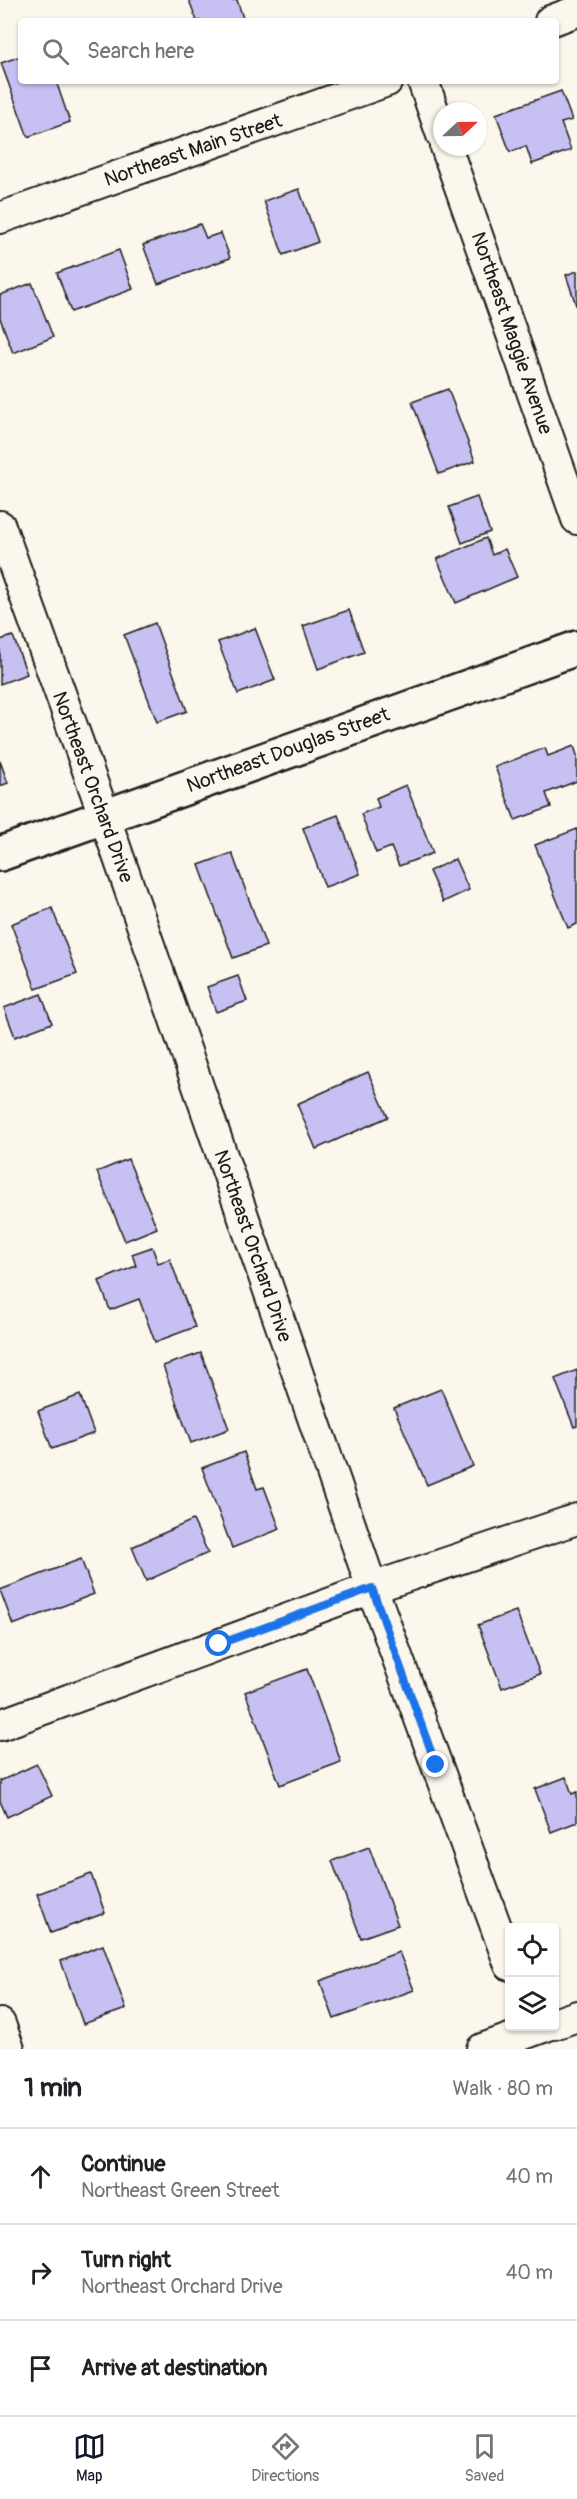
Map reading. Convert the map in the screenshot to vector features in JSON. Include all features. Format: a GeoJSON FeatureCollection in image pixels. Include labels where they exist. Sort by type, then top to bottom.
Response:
{"type":"FeatureCollection","features":[{"type":"Feature","properties":{"kind":"main road","name":"Northeast Douglas Street"},"geometry":{"type":"LineString","coordinates":[[0,854],[577,648]]}},
{"type":"Feature","properties":{"kind":"street"},"geometry":{"type":"LineString","coordinates":[[558,18],[577,11]]}},
{"type":"Feature","properties":{"kind":"street","name":"Northeast Main Street"},"geometry":{"type":"LineString","coordinates":[[0,218],[379,84]]}},
{"type":"Feature","properties":{"kind":"street"},"geometry":{"type":"LineString","coordinates":[[424,84],[433,109]]}},
{"type":"Feature","properties":{"kind":"street","name":"Northeast Maggie Avenue"},"geometry":{"type":"LineString","coordinates":[[449,156],[577,519]]}},
{"type":"Feature","properties":{"kind":"street","name":"Northeast Orchard Drive"},"geometry":{"type":"LineString","coordinates":[[0,526],[104,815],[372,1588],[505,1951]]}},
{"type":"Feature","properties":{"kind":"street"},"geometry":{"type":"LineString","coordinates":[[0,1725],[372,1588],[577,1519]]}},
{"type":"Feature","properties":{"kind":"street"},"geometry":{"type":"LineString","coordinates":[[559,2024],[577,2016]]}},
{"type":"Feature","properties":{"kind":"street"},"geometry":{"type":"LineString","coordinates":[[0,2024],[9,2049]]}},
{"type":"Feature","properties":{"kind":"street"},"geometry":{"type":"LineString","coordinates":[[482,2049],[541,2031]]}},
{"type":"Feature","properties":{"kind":"building"},"geometry":{"type":"Polygon","coordinates":[[[189,0],[237,0],[243,18],[196,18],[189,0]]]}},
{"type":"Feature","properties":{"kind":"building"},"geometry":{"type":"Polygon","coordinates":[[[18,57],[18,84],[57,84],[70,122],[28,137],[1,63],[18,57]]]}},
{"type":"Feature","properties":{"kind":"building"},"geometry":{"type":"Polygon","coordinates":[[[561,91],[572,120],[561,123],[571,150],[532,164],[526,146],[510,152],[496,114],[561,91]]]}},
{"type":"Feature","properties":{"kind":"building"},"geometry":{"type":"Polygon","coordinates":[[[299,189],[318,242],[283,255],[264,201],[299,189]]]}},
{"type":"Feature","properties":{"kind":"building"},"geometry":{"type":"Polygon","coordinates":[[[200,224],[206,238],[221,233],[230,258],[158,284],[143,245],[200,224]]]}},
{"type":"Feature","properties":{"kind":"building"},"geometry":{"type":"Polygon","coordinates":[[[119,250],[133,289],[71,312],[57,273],[119,250]]]}},
{"type":"Feature","properties":{"kind":"building"},"geometry":{"type":"Polygon","coordinates":[[[577,271],[577,308],[566,275],[577,271]]]}},
{"type":"Feature","properties":{"kind":"building"},"geometry":{"type":"Polygon","coordinates":[[[32,283],[53,337],[13,353],[0,318],[0,295],[32,283]]]}},
{"type":"Feature","properties":{"kind":"building"},"geometry":{"type":"Polygon","coordinates":[[[448,389],[475,461],[439,474],[412,402],[448,389]]]}},
{"type":"Feature","properties":{"kind":"building"},"geometry":{"type":"Polygon","coordinates":[[[477,497],[490,532],[462,543],[449,507],[477,497]]]}},
{"type":"Feature","properties":{"kind":"building"},"geometry":{"type":"Polygon","coordinates":[[[486,538],[492,555],[505,549],[517,577],[456,603],[437,559],[486,538]]]}},
{"type":"Feature","properties":{"kind":"building"},"geometry":{"type":"Polygon","coordinates":[[[349,610],[364,652],[318,669],[303,626],[349,610]]]}},
{"type":"Feature","properties":{"kind":"building"},"geometry":{"type":"Polygon","coordinates":[[[155,623],[187,711],[157,722],[124,635],[155,623]]]}},
{"type":"Feature","properties":{"kind":"building"},"geometry":{"type":"Polygon","coordinates":[[[255,628],[275,680],[238,694],[218,642],[255,628]]]}},
{"type":"Feature","properties":{"kind":"building"},"geometry":{"type":"Polygon","coordinates":[[[13,636],[27,674],[0,684],[0,640],[13,636]]]}},
{"type":"Feature","properties":{"kind":"building"},"geometry":{"type":"Polygon","coordinates":[[[574,746],[577,755],[577,781],[546,793],[551,807],[515,820],[495,767],[545,748],[548,756],[574,746]]]}},
{"type":"Feature","properties":{"kind":"building"},"geometry":{"type":"Polygon","coordinates":[[[0,761],[8,783],[0,786],[0,761]]]}},
{"type":"Feature","properties":{"kind":"building"},"geometry":{"type":"Polygon","coordinates":[[[406,785],[433,853],[399,866],[391,847],[376,853],[361,814],[379,807],[376,798],[406,785]]]}},
{"type":"Feature","properties":{"kind":"building"},"geometry":{"type":"Polygon","coordinates":[[[338,815],[360,874],[325,887],[303,828],[338,815]]]}},
{"type":"Feature","properties":{"kind":"building"},"geometry":{"type":"Polygon","coordinates":[[[577,829],[577,924],[568,928],[535,845],[577,829]]]}},
{"type":"Feature","properties":{"kind":"building"},"geometry":{"type":"Polygon","coordinates":[[[232,853],[266,946],[233,958],[199,865],[232,853]]]}},
{"type":"Feature","properties":{"kind":"building"},"geometry":{"type":"Polygon","coordinates":[[[455,859],[469,890],[443,902],[429,871],[455,859]]]}},
{"type":"Feature","properties":{"kind":"building"},"geometry":{"type":"Polygon","coordinates":[[[52,908],[77,974],[36,989],[11,924],[52,908]]]}},
{"type":"Feature","properties":{"kind":"building"},"geometry":{"type":"Polygon","coordinates":[[[238,976],[247,1001],[216,1012],[207,987],[238,976]]]}},
{"type":"Feature","properties":{"kind":"building"},"geometry":{"type":"Polygon","coordinates":[[[41,994],[52,1023],[15,1037],[4,1008],[41,994]]]}},
{"type":"Feature","properties":{"kind":"building"},"geometry":{"type":"Polygon","coordinates":[[[368,1072],[388,1117],[316,1149],[297,1104],[368,1072]]]}},
{"type":"Feature","properties":{"kind":"building"},"geometry":{"type":"Polygon","coordinates":[[[128,1159],[157,1228],[125,1241],[97,1172],[128,1159]]]}},
{"type":"Feature","properties":{"kind":"building"},"geometry":{"type":"Polygon","coordinates":[[[152,1247],[158,1263],[170,1259],[195,1327],[155,1342],[139,1299],[110,1310],[99,1281],[136,1266],[132,1254],[152,1247]]]}},
{"type":"Feature","properties":{"kind":"building"},"geometry":{"type":"Polygon","coordinates":[[[201,1353],[229,1429],[191,1443],[163,1366],[201,1353]]]}},
{"type":"Feature","properties":{"kind":"building"},"geometry":{"type":"Polygon","coordinates":[[[577,1370],[577,1426],[574,1427],[555,1379],[577,1370]]]}},
{"type":"Feature","properties":{"kind":"building"},"geometry":{"type":"Polygon","coordinates":[[[441,1389],[473,1466],[427,1485],[394,1408],[441,1389]]]}},
{"type":"Feature","properties":{"kind":"building"},"geometry":{"type":"Polygon","coordinates":[[[80,1395],[94,1433],[52,1449],[38,1411],[80,1395]]]}},
{"type":"Feature","properties":{"kind":"building"},"geometry":{"type":"Polygon","coordinates":[[[244,1452],[257,1489],[264,1487],[280,1529],[232,1548],[202,1468],[244,1452]]]}},
{"type":"Feature","properties":{"kind":"building"},"geometry":{"type":"Polygon","coordinates":[[[193,1520],[208,1553],[146,1581],[132,1547],[193,1520]]]}},
{"type":"Feature","properties":{"kind":"building"},"geometry":{"type":"Polygon","coordinates":[[[81,1559],[94,1594],[13,1625],[0,1590],[81,1559]]]}},
{"type":"Feature","properties":{"kind":"building"},"geometry":{"type":"Polygon","coordinates":[[[516,1611],[540,1674],[502,1688],[478,1625],[516,1611]]]}},
{"type":"Feature","properties":{"kind":"building"},"geometry":{"type":"Polygon","coordinates":[[[307,1669],[341,1762],[280,1785],[245,1692],[307,1669]]]}},
{"type":"Feature","properties":{"kind":"building"},"geometry":{"type":"Polygon","coordinates":[[[37,1764],[52,1796],[7,1817],[0,1801],[0,1781],[37,1764]]]}},
{"type":"Feature","properties":{"kind":"building"},"geometry":{"type":"Polygon","coordinates":[[[566,1777],[572,1794],[577,1792],[577,1822],[551,1832],[535,1789],[566,1777]]]}},
{"type":"Feature","properties":{"kind":"building"},"geometry":{"type":"Polygon","coordinates":[[[369,1847],[398,1925],[361,1938],[332,1861],[369,1847]]]}},
{"type":"Feature","properties":{"kind":"building"},"geometry":{"type":"Polygon","coordinates":[[[91,1874],[105,1913],[51,1933],[37,1894],[91,1874]]]}},
{"type":"Feature","properties":{"kind":"building"},"geometry":{"type":"Polygon","coordinates":[[[103,1945],[126,2009],[83,2024],[61,1961],[103,1945]]]}},
{"type":"Feature","properties":{"kind":"building"},"geometry":{"type":"Polygon","coordinates":[[[399,1952],[414,1990],[334,2019],[320,1981],[399,1952]]]}},
{"type":"Feature","properties":{"kind":"route"},"geometry":{"type":"LineString","coordinates":[[219,1644],[372,1588],[436,1765]]}}]}
